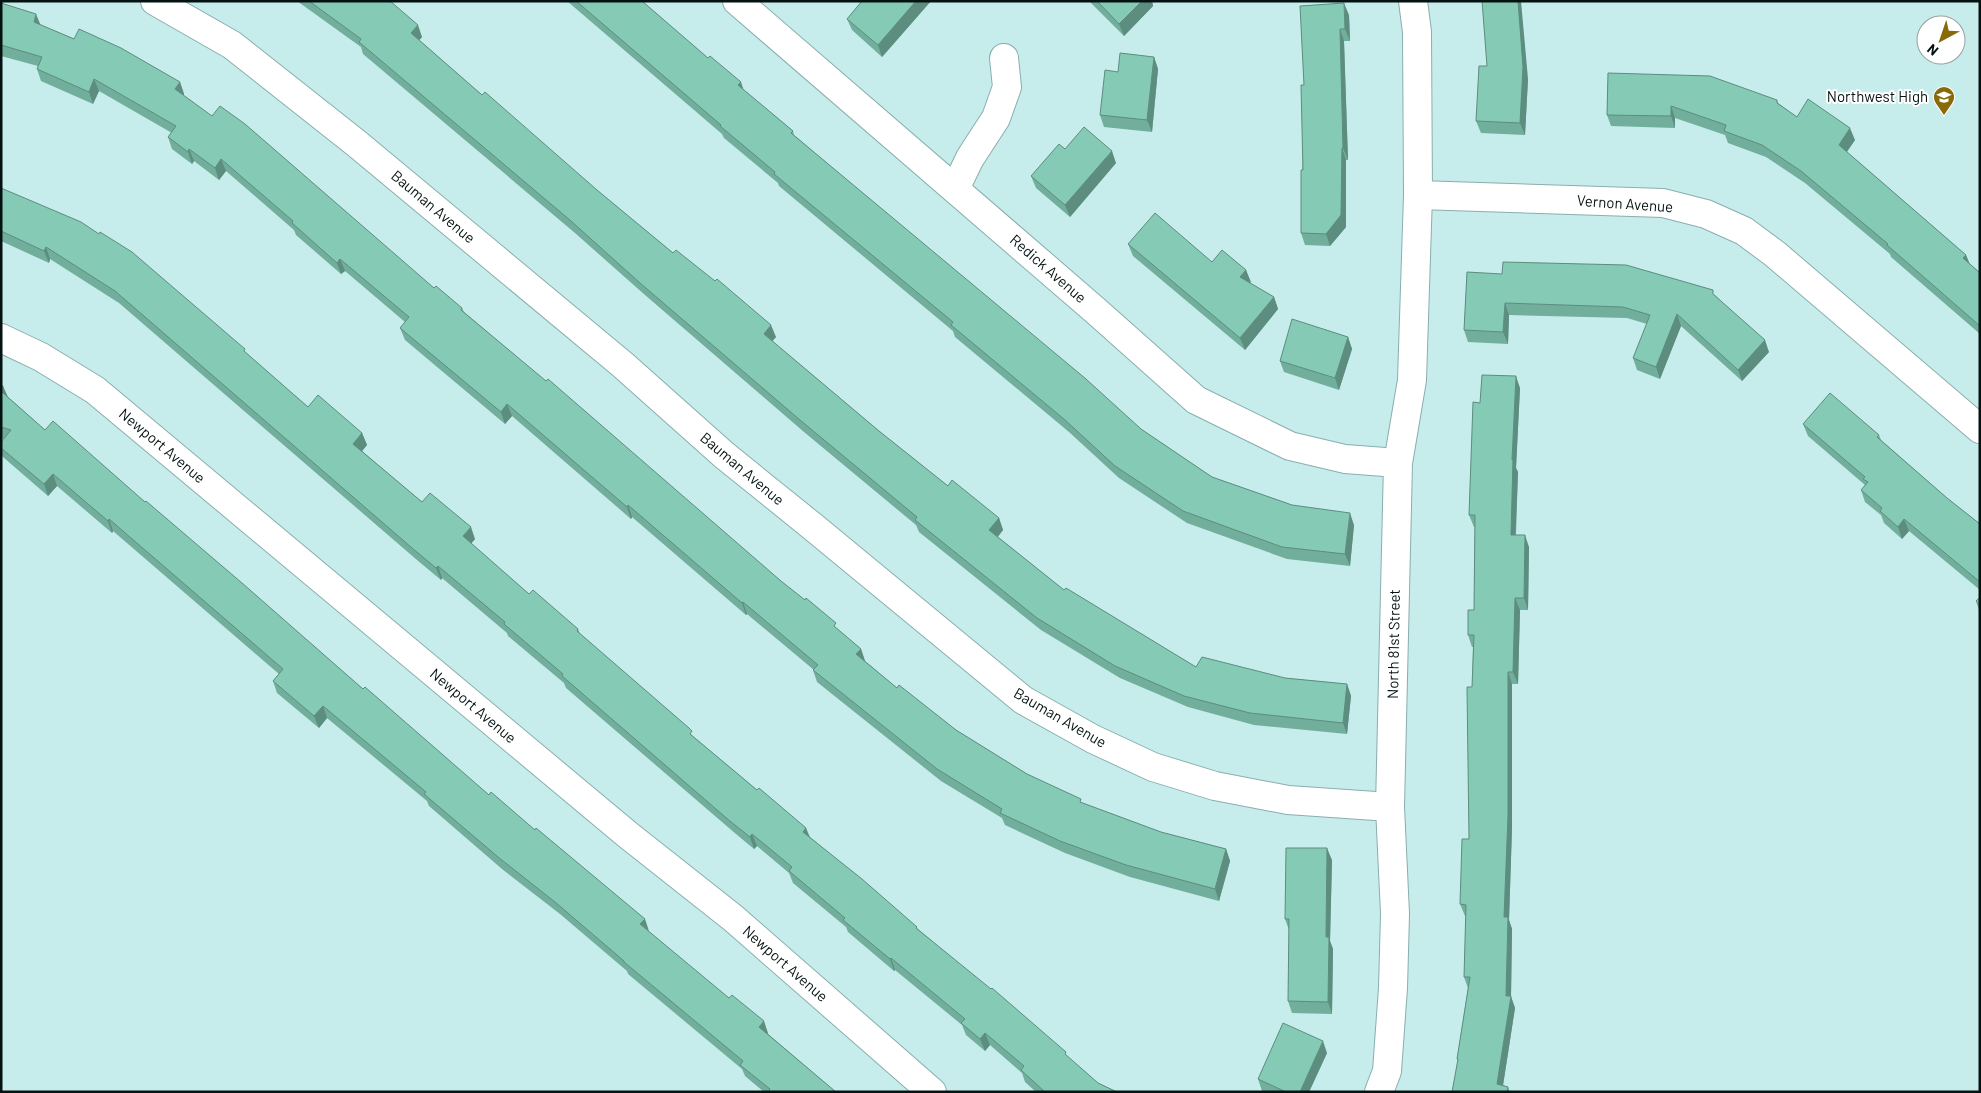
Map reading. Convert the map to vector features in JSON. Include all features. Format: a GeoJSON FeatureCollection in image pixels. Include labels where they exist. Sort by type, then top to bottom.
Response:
{"type":"FeatureCollection","features":[{"type":"Feature","properties":{"kind":"street","name":"Bauman Avenue"},"geometry":{"type":"LineString","coordinates":[[155,1],[232,45],[349,137],[623,365],[724,456],[839,547],[1022,700],[1093,739],[1153,767],[1215,786],[1288,800],[1390,807]]}},
{"type":"Feature","properties":{"kind":"street","name":"Redick Avenue"},"geometry":{"type":"LineString","coordinates":[[737,1],[1196,400],[1290,446],[1345,458],[1398,462]]}},
{"type":"Feature","properties":{"kind":"street"},"geometry":{"type":"LineString","coordinates":[[1413,1],[1417,32],[1418,195]]}},
{"type":"Feature","properties":{"kind":"street"},"geometry":{"type":"LineString","coordinates":[[955,189],[970,158],[996,118],[1007,87],[1004,58]]}},
{"type":"Feature","properties":{"kind":"street","name":"North 81st Street"},"geometry":{"type":"LineString","coordinates":[[1379,1092],[1387,1071],[1393,988],[1394,914],[1390,807],[1398,462],[1412,380],[1418,195]]}},
{"type":"Feature","properties":{"kind":"street","name":"Vernon Avenue"},"geometry":{"type":"LineString","coordinates":[[1418,195],[1663,203],[1706,214],[1744,231],[1775,254],[1980,429]]}},
{"type":"Feature","properties":{"kind":"street","name":"Newport Avenue"},"geometry":{"type":"LineString","coordinates":[[1,338],[41,358],[95,390],[628,836],[733,918],[932,1092]]}},
{"type":"Feature","properties":{"kind":"building"},"geometry":{"type":"Polygon","coordinates":[[[309,1],[390,1],[418,25],[411,33],[482,95],[485,92],[597,190],[673,253],[676,250],[715,281],[717,279],[771,325],[764,334],[879,431],[948,486],[952,480],[999,518],[989,530],[1064,590],[1066,588],[1196,667],[1202,657],[1285,678],[1347,684],[1343,723],[1250,713],[1184,696],[1115,666],[1037,618],[915,520],[917,517],[800,420],[640,283],[571,221],[359,42],[361,39],[309,1]]]}},
{"type":"Feature","properties":{"kind":"building"},"geometry":{"type":"Polygon","coordinates":[[[576,1],[642,1],[708,58],[710,56],[741,82],[738,85],[793,131],[791,133],[1086,379],[1141,429],[1212,477],[1292,505],[1350,513],[1345,554],[1282,547],[1183,511],[1115,466],[1065,420],[951,325],[953,322],[774,174],[775,172],[576,1]]]}},
{"type":"Feature","properties":{"kind":"building"},"geometry":{"type":"Polygon","coordinates":[[[862,1],[916,1],[878,45],[847,19],[862,1]]]}},
{"type":"Feature","properties":{"kind":"building"},"geometry":{"type":"Polygon","coordinates":[[[1097,1],[1142,1],[1119,24],[1097,1]]]}},
{"type":"Feature","properties":{"kind":"building"},"geometry":{"type":"Polygon","coordinates":[[[1482,1],[1518,1],[1523,67],[1520,123],[1476,121],[1479,66],[1487,66],[1482,1]]]}},
{"type":"Feature","properties":{"kind":"building"},"geometry":{"type":"Polygon","coordinates":[[[1,3],[36,14],[34,22],[74,39],[79,29],[121,48],[180,82],[175,89],[212,116],[220,106],[245,124],[434,288],[436,286],[462,308],[461,310],[546,381],[548,379],[781,581],[805,600],[806,598],[836,623],[834,626],[861,649],[856,654],[897,688],[899,685],[956,730],[1027,774],[1081,799],[1080,802],[1161,832],[1226,849],[1215,889],[1126,865],[1060,841],[1000,813],[1002,809],[937,769],[813,670],[818,665],[742,603],[628,505],[627,507],[507,404],[501,412],[400,328],[409,317],[340,259],[337,263],[292,223],[293,221],[221,159],[215,168],[189,149],[188,152],[168,137],[176,126],[94,79],[89,92],[37,69],[42,57],[1,45],[1,3]]]}},
{"type":"Feature","properties":{"kind":"building"},"geometry":{"type":"Polygon","coordinates":[[[1344,3],[1345,29],[1340,29],[1343,148],[1341,215],[1326,234],[1301,233],[1301,170],[1303,170],[1301,85],[1304,85],[1300,6],[1344,3]]]}},
{"type":"Feature","properties":{"kind":"building"},"geometry":{"type":"Polygon","coordinates":[[[1120,53],[1154,57],[1147,120],[1100,115],[1105,70],[1118,72],[1120,53]]]}},
{"type":"Feature","properties":{"kind":"building"},"geometry":{"type":"Polygon","coordinates":[[[1608,73],[1710,76],[1777,100],[1777,103],[1797,117],[1808,99],[1850,128],[1839,145],[1966,255],[1963,258],[1980,273],[1980,326],[1888,244],[1801,171],[1762,145],[1724,131],[1726,125],[1671,106],[1671,116],[1607,115],[1608,73]]]}},
{"type":"Feature","properties":{"kind":"building"},"geometry":{"type":"Polygon","coordinates":[[[1084,127],[1112,151],[1065,205],[1031,176],[1059,144],[1065,149],[1084,127]]]}},
{"type":"Feature","properties":{"kind":"building"},"geometry":{"type":"Polygon","coordinates":[[[1,188],[81,222],[132,252],[245,349],[244,351],[308,407],[318,395],[362,433],[353,444],[422,502],[430,493],[471,527],[463,536],[529,594],[533,590],[578,629],[577,631],[689,728],[692,731],[690,734],[806,828],[803,832],[862,879],[916,928],[992,988],[1066,1052],[1065,1054],[1098,1083],[1117,1092],[1045,1092],[1021,1070],[1024,1066],[985,1033],[980,1039],[961,1023],[965,1019],[843,920],[845,918],[789,871],[792,867],[752,834],[750,837],[731,822],[562,676],[563,674],[504,624],[505,622],[438,566],[436,568],[412,548],[115,291],[46,247],[44,251],[1,231],[1,188]]]}},
{"type":"Feature","properties":{"kind":"building"},"geometry":{"type":"Polygon","coordinates":[[[1155,213],[1212,262],[1222,250],[1246,270],[1240,277],[1274,297],[1240,338],[1128,244],[1155,213]]]}},
{"type":"Feature","properties":{"kind":"building"},"geometry":{"type":"Polygon","coordinates":[[[1503,262],[1626,265],[1713,290],[1713,294],[1765,340],[1738,370],[1677,314],[1656,367],[1633,358],[1650,315],[1623,307],[1505,303],[1503,332],[1464,330],[1467,272],[1502,274],[1503,262]]]}},
{"type":"Feature","properties":{"kind":"building"},"geometry":{"type":"Polygon","coordinates":[[[1292,319],[1348,337],[1335,378],[1280,361],[1292,319]]]}},
{"type":"Feature","properties":{"kind":"building"},"geometry":{"type":"Polygon","coordinates":[[[1482,375],[1516,376],[1511,535],[1525,535],[1524,598],[1515,598],[1513,672],[1508,672],[1508,816],[1504,917],[1508,917],[1506,996],[1511,996],[1497,1084],[1508,1087],[1507,1092],[1452,1092],[1470,977],[1464,977],[1466,905],[1460,904],[1462,839],[1469,839],[1467,687],[1472,687],[1474,635],[1468,635],[1468,610],[1474,610],[1475,515],[1469,515],[1473,402],[1480,403],[1482,375]]]}},
{"type":"Feature","properties":{"kind":"building"},"geometry":{"type":"Polygon","coordinates":[[[1,385],[3,386],[2,392],[45,430],[53,421],[363,689],[365,687],[489,795],[491,792],[645,919],[640,924],[729,998],[732,995],[764,1021],[759,1027],[836,1092],[768,1092],[770,1089],[740,1065],[743,1061],[555,902],[498,857],[424,794],[426,792],[323,706],[314,716],[273,681],[283,669],[109,519],[108,521],[53,474],[44,484],[1,448],[1,442],[11,430],[1,427],[1,385]]]}},
{"type":"Feature","properties":{"kind":"building"},"geometry":{"type":"Polygon","coordinates":[[[1830,393],[1879,435],[1877,437],[1980,524],[1980,582],[1904,519],[1898,527],[1880,511],[1882,508],[1861,490],[1868,482],[1863,479],[1865,477],[1803,424],[1830,393]]]}},
{"type":"Feature","properties":{"kind":"building"},"geometry":{"type":"Polygon","coordinates":[[[1980,597],[1980,605],[1976,601],[1980,597]]]}},
{"type":"Feature","properties":{"kind":"building"},"geometry":{"type":"Polygon","coordinates":[[[1286,848],[1327,848],[1326,937],[1329,937],[1328,1002],[1288,1001],[1289,919],[1285,919],[1286,848]]]}},
{"type":"Feature","properties":{"kind":"building"},"geometry":{"type":"Polygon","coordinates":[[[1283,1023],[1323,1041],[1300,1092],[1286,1092],[1258,1079],[1283,1023]]]}},
{"type":"Feature","properties":{"kind":"place","name":"Northwest High"},"geometry":{"type":"Point","coordinates":[1944,116]}}]}
